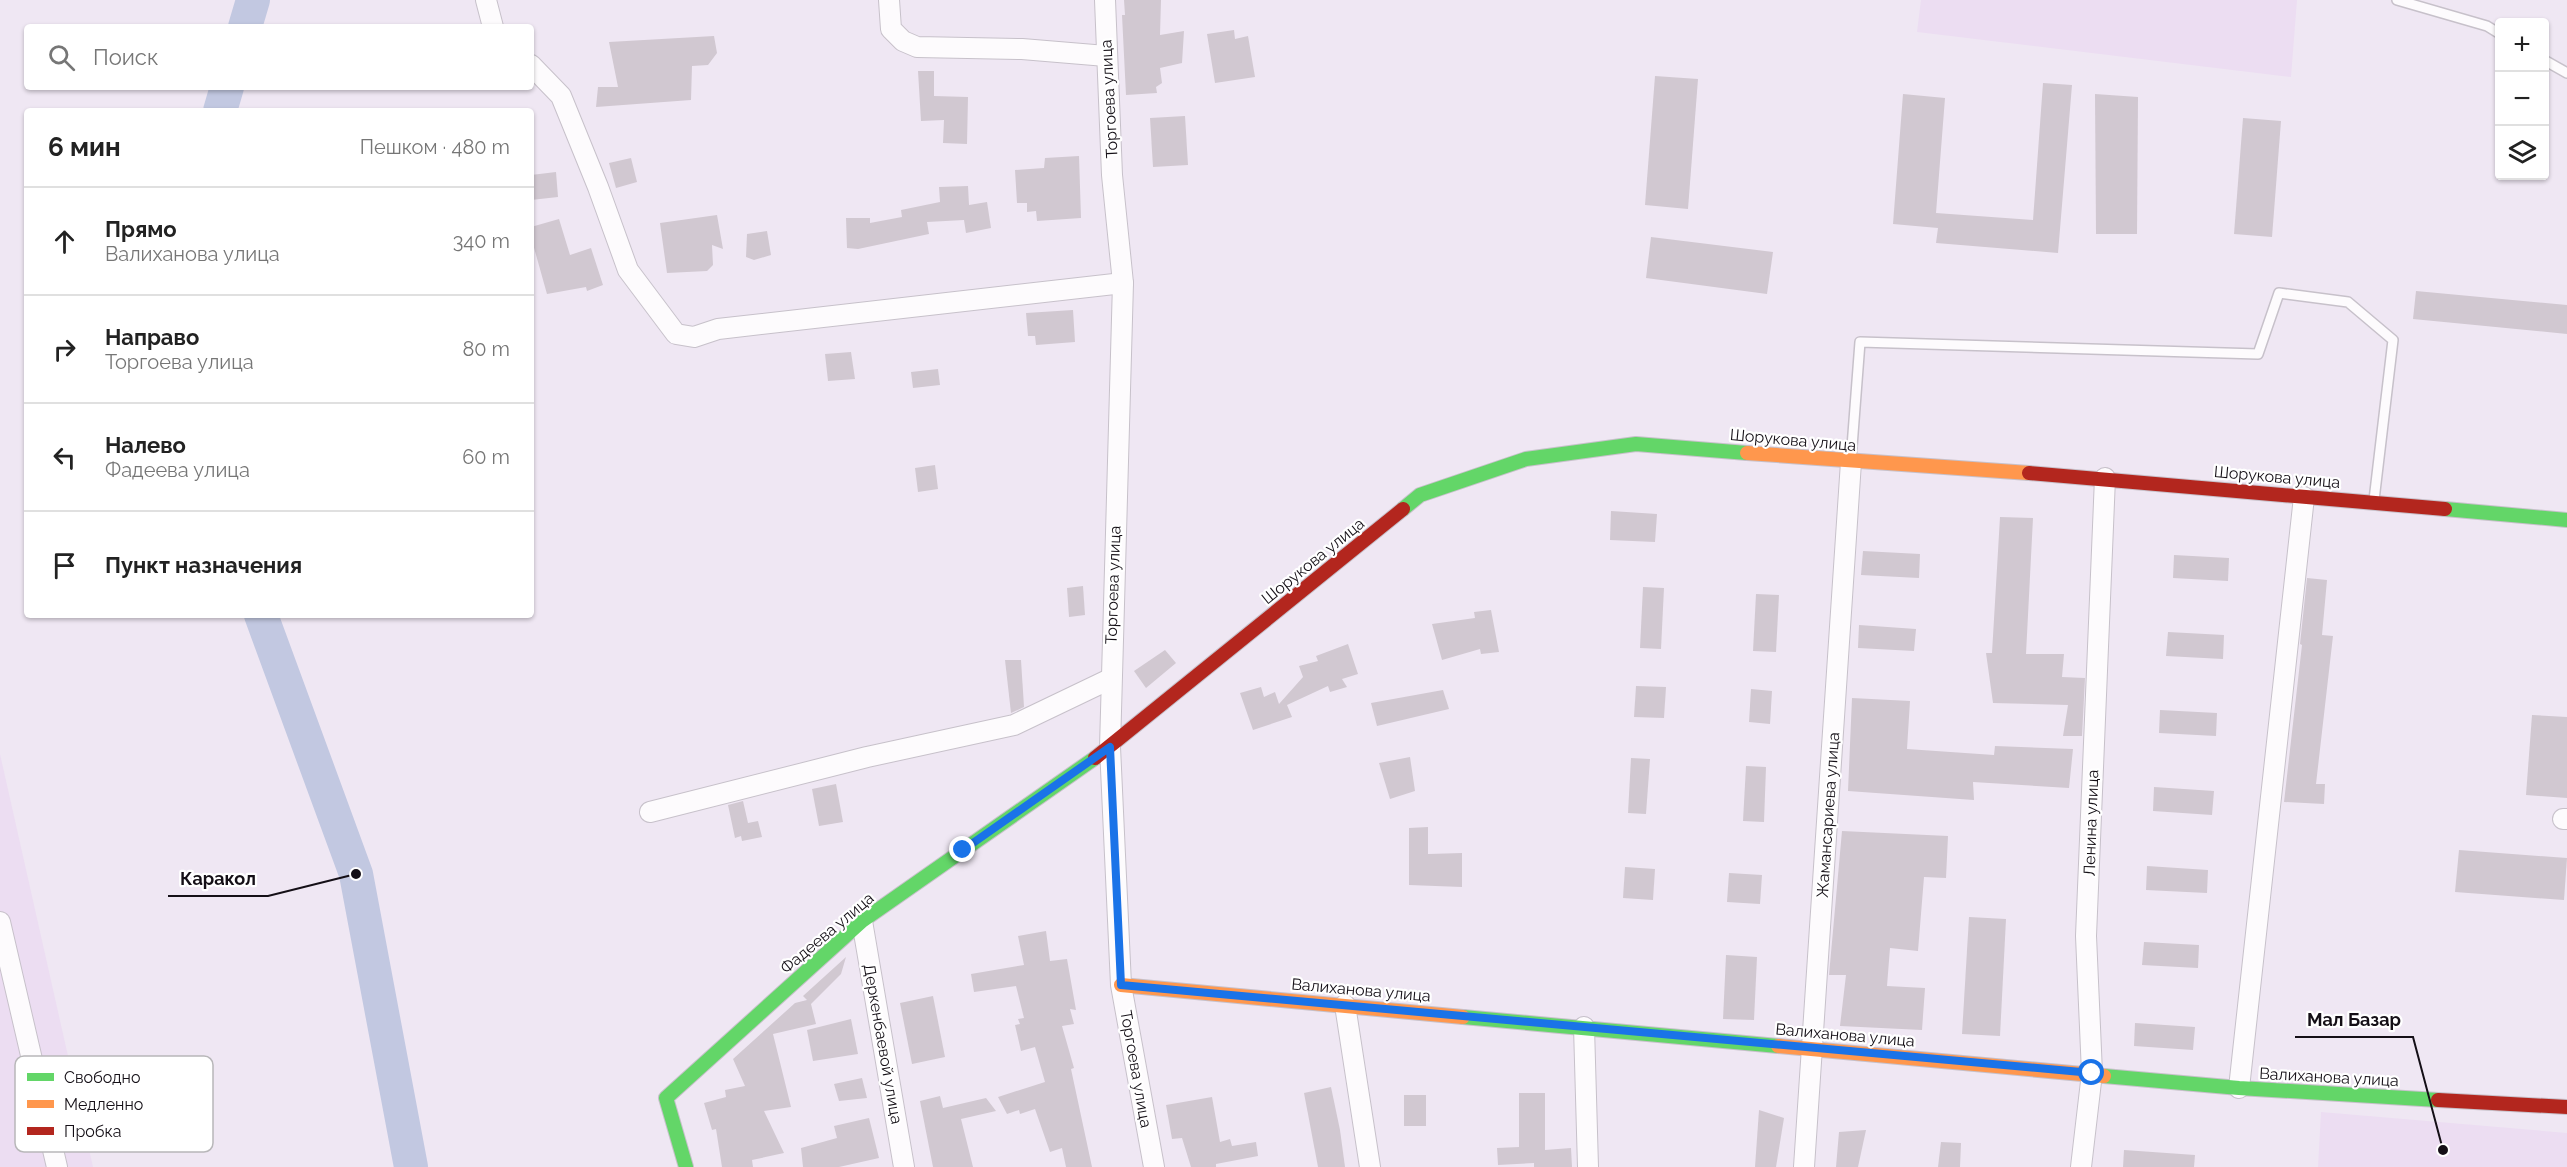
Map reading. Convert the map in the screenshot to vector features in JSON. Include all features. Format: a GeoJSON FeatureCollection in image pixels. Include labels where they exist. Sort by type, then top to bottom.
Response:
{"type":"FeatureCollection","features":[{"type":"Feature","properties":{"kind":"street"},"geometry":{"type":"LineString","coordinates":[[486,0],[492,24]]}},
{"type":"Feature","properties":{"kind":"street"},"geometry":{"type":"LineString","coordinates":[[889,0],[891,29],[903,41],[917,47],[1022,49],[1106,56]]}},
{"type":"Feature","properties":{"kind":"street","name":"Торгоева улица"},"geometry":{"type":"LineString","coordinates":[[1105,0],[1112,175],[1123,283],[1110,679],[1110,747],[1121,985],[1154,1167]]}},
{"type":"Feature","properties":{"kind":"street"},"geometry":{"type":"LineString","coordinates":[[534,68],[561,96],[598,187],[628,270],[676,334],[694,338],[718,329],[1123,283]]}},
{"type":"Feature","properties":{"kind":"street","name":"Шорукова улица"},"geometry":{"type":"LineString","coordinates":[[1110,747],[1420,495],[1526,459],[1636,444],[1851,462],[2105,478],[2567,520]]}},
{"type":"Feature","properties":{"kind":"street","name":"Жамансариева улица"},"geometry":{"type":"LineString","coordinates":[[1804,1167],[1851,462]]}},
{"type":"Feature","properties":{"kind":"street","name":"Ленина улица"},"geometry":{"type":"LineString","coordinates":[[2081,1167],[2092,1073],[2086,936],[2105,478]]}},
{"type":"Feature","properties":{"kind":"street"},"geometry":{"type":"LineString","coordinates":[[2239,1088],[2304,497]]}},
{"type":"Feature","properties":{"kind":"street"},"geometry":{"type":"LineString","coordinates":[[650,812],[867,757],[1014,725],[1110,679]]}},
{"type":"Feature","properties":{"kind":"street","name":"Фадеева улица"},"geometry":{"type":"LineString","coordinates":[[686,1167],[666,1098],[862,921],[1110,747]]}},
{"type":"Feature","properties":{"kind":"street","name":"Деркенбаевой улица"},"geometry":{"type":"LineString","coordinates":[[862,921],[904,1167]]}},
{"type":"Feature","properties":{"kind":"street"},"geometry":{"type":"LineString","coordinates":[[0,922],[31,1056]]}},
{"type":"Feature","properties":{"kind":"street","name":"Валиханова улица"},"geometry":{"type":"LineString","coordinates":[[1121,985],[2239,1088],[2567,1107]]}},
{"type":"Feature","properties":{"kind":"street"},"geometry":{"type":"LineString","coordinates":[[1345,1005],[1370,1167]]}},
{"type":"Feature","properties":{"kind":"street"},"geometry":{"type":"LineString","coordinates":[[1584,1027],[1588,1167]]}},
{"type":"Feature","properties":{"kind":"street"},"geometry":{"type":"LineString","coordinates":[[54,1152],[57,1167]]}},
{"type":"Feature","properties":{"kind":"lane"},"geometry":{"type":"LineString","coordinates":[[2397,0],[2487,26],[2495,31]]}},
{"type":"Feature","properties":{"kind":"lane"},"geometry":{"type":"LineString","coordinates":[[2549,63],[2567,73]]}},
{"type":"Feature","properties":{"kind":"lane"},"geometry":{"type":"LineString","coordinates":[[1851,462],[1860,342],[2258,354],[2279,293],[2348,302],[2393,340],[2373,503]]}},
{"type":"Feature","properties":{"kind":"shaded area"},"geometry":{"type":"Polygon","coordinates":[[[1921,0],[2297,0],[2291,77],[1917,32],[1921,0]]]}},
{"type":"Feature","properties":{"kind":"shaded area"},"geometry":{"type":"Polygon","coordinates":[[[0,754],[68,1056],[15,1056],[15,1152],[90,1152],[93,1167],[0,1167],[0,754]]]}},
{"type":"Feature","properties":{"kind":"shaded area"},"geometry":{"type":"Polygon","coordinates":[[[2321,1112],[2567,1133],[2567,1167],[2318,1167],[2321,1112]]]}},
{"type":"Feature","properties":{"kind":"building"},"geometry":{"type":"Polygon","coordinates":[[[1124,0],[1161,0],[1160,35],[1184,31],[1182,63],[1160,68],[1162,83],[1156,87],[1157,93],[1126,95],[1122,15],[1125,15],[1124,0]]]}},
{"type":"Feature","properties":{"kind":"building"},"geometry":{"type":"Polygon","coordinates":[[[1234,30],[1235,39],[1248,36],[1255,77],[1215,83],[1207,34],[1234,30]]]}},
{"type":"Feature","properties":{"kind":"building"},"geometry":{"type":"Polygon","coordinates":[[[714,36],[717,53],[708,65],[692,66],[691,100],[596,107],[598,87],[618,87],[609,42],[714,36]]]}},
{"type":"Feature","properties":{"kind":"building"},"geometry":{"type":"Polygon","coordinates":[[[918,71],[934,71],[934,96],[968,97],[967,144],[943,143],[944,120],[921,121],[918,71]]]}},
{"type":"Feature","properties":{"kind":"building"},"geometry":{"type":"Polygon","coordinates":[[[1655,76],[1698,79],[1688,209],[1645,205],[1655,76]]]}},
{"type":"Feature","properties":{"kind":"building"},"geometry":{"type":"Polygon","coordinates":[[[2043,83],[2072,85],[2058,253],[1936,243],[1938,228],[1893,224],[1903,94],[1945,98],[1936,213],[2033,220],[2043,83]]]}},
{"type":"Feature","properties":{"kind":"building"},"geometry":{"type":"Polygon","coordinates":[[[2095,94],[2138,97],[2137,234],[2096,234],[2095,94]]]}},
{"type":"Feature","properties":{"kind":"building"},"geometry":{"type":"Polygon","coordinates":[[[1185,116],[1188,165],[1153,167],[1150,118],[1185,116]]]}},
{"type":"Feature","properties":{"kind":"building"},"geometry":{"type":"Polygon","coordinates":[[[2243,118],[2281,121],[2272,237],[2234,234],[2243,118]]]}},
{"type":"Feature","properties":{"kind":"building"},"geometry":{"type":"Polygon","coordinates":[[[1079,156],[1081,218],[1037,221],[1036,211],[1027,212],[1027,203],[1017,203],[1015,170],[1044,168],[1045,158],[1079,156]]]}},
{"type":"Feature","properties":{"kind":"building"},"geometry":{"type":"Polygon","coordinates":[[[631,158],[637,182],[616,188],[609,163],[631,158]]]}},
{"type":"Feature","properties":{"kind":"building"},"geometry":{"type":"Polygon","coordinates":[[[556,172],[558,197],[534,200],[534,175],[556,172]]]}},
{"type":"Feature","properties":{"kind":"building"},"geometry":{"type":"Polygon","coordinates":[[[968,186],[969,205],[987,202],[991,228],[966,233],[964,220],[927,222],[929,234],[858,249],[847,248],[846,218],[870,218],[870,223],[902,217],[901,210],[940,202],[939,187],[968,186]]]}},
{"type":"Feature","properties":{"kind":"building"},"geometry":{"type":"Polygon","coordinates":[[[717,215],[723,249],[712,245],[713,265],[707,271],[667,273],[660,223],[717,215]]]}},
{"type":"Feature","properties":{"kind":"building"},"geometry":{"type":"Polygon","coordinates":[[[559,219],[570,255],[591,248],[603,285],[587,291],[586,287],[547,294],[534,248],[534,226],[559,219]]]}},
{"type":"Feature","properties":{"kind":"building"},"geometry":{"type":"Polygon","coordinates":[[[767,231],[771,255],[754,260],[746,257],[747,234],[767,231]]]}},
{"type":"Feature","properties":{"kind":"building"},"geometry":{"type":"Polygon","coordinates":[[[1651,237],[1773,252],[1767,294],[1646,278],[1651,237]]]}},
{"type":"Feature","properties":{"kind":"building"},"geometry":{"type":"Polygon","coordinates":[[[2416,291],[2567,305],[2567,334],[2413,319],[2416,291]]]}},
{"type":"Feature","properties":{"kind":"building"},"geometry":{"type":"Polygon","coordinates":[[[1073,310],[1075,342],[1036,345],[1035,336],[1028,336],[1026,313],[1073,310]]]}},
{"type":"Feature","properties":{"kind":"building"},"geometry":{"type":"Polygon","coordinates":[[[851,352],[855,379],[828,381],[825,354],[851,352]]]}},
{"type":"Feature","properties":{"kind":"building"},"geometry":{"type":"Polygon","coordinates":[[[938,369],[940,385],[913,388],[911,372],[938,369]]]}},
{"type":"Feature","properties":{"kind":"building"},"geometry":{"type":"Polygon","coordinates":[[[935,465],[938,489],[918,492],[915,468],[935,465]]]}},
{"type":"Feature","properties":{"kind":"building"},"geometry":{"type":"Polygon","coordinates":[[[1611,511],[1657,514],[1655,542],[1610,540],[1611,511]]]}},
{"type":"Feature","properties":{"kind":"building"},"geometry":{"type":"Polygon","coordinates":[[[2000,517],[2033,518],[2026,654],[2064,654],[2062,677],[2085,678],[2082,736],[2063,736],[2068,705],[1993,703],[1986,653],[1992,653],[2000,517]]]}},
{"type":"Feature","properties":{"kind":"building"},"geometry":{"type":"Polygon","coordinates":[[[1863,551],[1920,554],[1919,578],[1861,575],[1863,551]]]}},
{"type":"Feature","properties":{"kind":"building"},"geometry":{"type":"Polygon","coordinates":[[[2174,555],[2229,558],[2228,581],[2173,578],[2174,555]]]}},
{"type":"Feature","properties":{"kind":"building"},"geometry":{"type":"Polygon","coordinates":[[[2307,578],[2327,580],[2322,635],[2333,636],[2316,784],[2325,784],[2324,804],[2284,802],[2302,645],[2300,644],[2307,578]]]}},
{"type":"Feature","properties":{"kind":"building"},"geometry":{"type":"Polygon","coordinates":[[[1083,586],[1085,615],[1069,617],[1067,588],[1083,586]]]}},
{"type":"Feature","properties":{"kind":"building"},"geometry":{"type":"Polygon","coordinates":[[[1643,587],[1664,588],[1661,649],[1640,648],[1643,587]]]}},
{"type":"Feature","properties":{"kind":"building"},"geometry":{"type":"Polygon","coordinates":[[[1756,594],[1779,595],[1776,652],[1753,651],[1756,594]]]}},
{"type":"Feature","properties":{"kind":"building"},"geometry":{"type":"Polygon","coordinates":[[[1491,610],[1499,652],[1481,654],[1480,649],[1442,660],[1432,624],[1475,618],[1474,612],[1491,610]]]}},
{"type":"Feature","properties":{"kind":"building"},"geometry":{"type":"Polygon","coordinates":[[[1859,625],[1916,629],[1914,651],[1858,648],[1859,625]]]}},
{"type":"Feature","properties":{"kind":"building"},"geometry":{"type":"Polygon","coordinates":[[[2168,632],[2224,635],[2223,659],[2166,656],[2168,632]]]}},
{"type":"Feature","properties":{"kind":"building"},"geometry":{"type":"Polygon","coordinates":[[[1348,644],[1358,674],[1342,679],[1347,687],[1330,692],[1328,686],[1287,705],[1292,717],[1253,730],[1240,693],[1261,687],[1264,697],[1275,692],[1279,704],[1303,677],[1299,666],[1318,661],[1316,656],[1348,644]]]}},
{"type":"Feature","properties":{"kind":"building"},"geometry":{"type":"Polygon","coordinates":[[[1165,650],[1176,663],[1146,688],[1134,671],[1165,650]]]}},
{"type":"Feature","properties":{"kind":"building"},"geometry":{"type":"Polygon","coordinates":[[[1005,660],[1021,660],[1024,707],[1011,713],[1005,660]]]}},
{"type":"Feature","properties":{"kind":"building"},"geometry":{"type":"Polygon","coordinates":[[[1636,686],[1666,687],[1664,718],[1634,717],[1636,686]]]}},
{"type":"Feature","properties":{"kind":"building"},"geometry":{"type":"Polygon","coordinates":[[[1751,689],[1772,691],[1770,724],[1749,722],[1751,689]]]}},
{"type":"Feature","properties":{"kind":"building"},"geometry":{"type":"Polygon","coordinates":[[[1443,690],[1449,709],[1377,726],[1371,703],[1443,690]]]}},
{"type":"Feature","properties":{"kind":"building"},"geometry":{"type":"Polygon","coordinates":[[[1852,698],[1910,701],[1907,749],[1994,755],[1995,746],[2073,749],[2069,788],[1973,782],[1974,800],[1848,791],[1852,698]]]}},
{"type":"Feature","properties":{"kind":"building"},"geometry":{"type":"Polygon","coordinates":[[[2160,710],[2217,713],[2216,736],[2159,733],[2160,710]]]}},
{"type":"Feature","properties":{"kind":"building"},"geometry":{"type":"Polygon","coordinates":[[[2532,715],[2567,717],[2567,798],[2526,795],[2532,715]]]}},
{"type":"Feature","properties":{"kind":"building"},"geometry":{"type":"Polygon","coordinates":[[[1410,757],[1415,791],[1390,799],[1379,763],[1410,757]]]}},
{"type":"Feature","properties":{"kind":"building"},"geometry":{"type":"Polygon","coordinates":[[[1631,758],[1650,759],[1646,814],[1628,813],[1631,758]]]}},
{"type":"Feature","properties":{"kind":"building"},"geometry":{"type":"Polygon","coordinates":[[[1746,766],[1766,767],[1764,822],[1743,821],[1746,766]]]}},
{"type":"Feature","properties":{"kind":"building"},"geometry":{"type":"Polygon","coordinates":[[[836,784],[843,822],[819,826],[812,789],[836,784]]]}},
{"type":"Feature","properties":{"kind":"building"},"geometry":{"type":"Polygon","coordinates":[[[2154,787],[2214,791],[2212,815],[2153,811],[2154,787]]]}},
{"type":"Feature","properties":{"kind":"building"},"geometry":{"type":"Polygon","coordinates":[[[743,801],[748,823],[758,821],[762,837],[742,841],[741,836],[735,838],[728,805],[743,801]]]}},
{"type":"Feature","properties":{"kind":"building"},"geometry":{"type":"Polygon","coordinates":[[[1428,827],[1428,854],[1462,853],[1462,887],[1409,885],[1409,828],[1428,827]]]}},
{"type":"Feature","properties":{"kind":"building"},"geometry":{"type":"Polygon","coordinates":[[[1842,831],[1948,836],[1946,878],[1924,877],[1918,951],[1890,948],[1887,986],[1925,988],[1922,1030],[1840,1026],[1846,975],[1829,975],[1842,831]]]}},
{"type":"Feature","properties":{"kind":"building"},"geometry":{"type":"Polygon","coordinates":[[[2459,850],[2567,858],[2564,900],[2455,892],[2459,850]]]}},
{"type":"Feature","properties":{"kind":"building"},"geometry":{"type":"Polygon","coordinates":[[[2147,866],[2208,870],[2207,893],[2146,890],[2147,866]]]}},
{"type":"Feature","properties":{"kind":"building"},"geometry":{"type":"Polygon","coordinates":[[[1625,867],[1655,869],[1653,900],[1623,898],[1625,867]]]}},
{"type":"Feature","properties":{"kind":"building"},"geometry":{"type":"Polygon","coordinates":[[[1729,873],[1762,875],[1760,904],[1727,902],[1729,873]]]}},
{"type":"Feature","properties":{"kind":"building"},"geometry":{"type":"Polygon","coordinates":[[[1969,917],[2006,919],[2000,1036],[1962,1034],[1969,917]]]}},
{"type":"Feature","properties":{"kind":"building"},"geometry":{"type":"Polygon","coordinates":[[[1046,931],[1050,961],[1067,959],[1076,1010],[1070,1009],[1074,1024],[1062,1026],[1074,1068],[1071,1069],[1092,1167],[1066,1167],[1062,1148],[1050,1152],[1035,1109],[1020,1114],[1019,1110],[1007,1114],[998,1097],[1045,1082],[1035,1047],[1021,1051],[1015,1025],[1020,1024],[1018,1019],[1024,1018],[1016,986],[974,992],[971,974],[1024,965],[1018,936],[1046,931]]]}},
{"type":"Feature","properties":{"kind":"building"},"geometry":{"type":"Polygon","coordinates":[[[2144,942],[2199,945],[2198,968],[2142,965],[2144,942]]]}},
{"type":"Feature","properties":{"kind":"building"},"geometry":{"type":"Polygon","coordinates":[[[1726,955],[1757,957],[1754,1020],[1723,1019],[1726,955]]]}},
{"type":"Feature","properties":{"kind":"building"},"geometry":{"type":"Polygon","coordinates":[[[846,957],[841,974],[811,1004],[816,1024],[773,1034],[791,1107],[764,1111],[784,1153],[752,1160],[753,1167],[722,1167],[716,1129],[712,1130],[704,1103],[726,1097],[725,1090],[745,1086],[733,1059],[795,1003],[807,1000],[803,996],[846,957]]]}},
{"type":"Feature","properties":{"kind":"building"},"geometry":{"type":"Polygon","coordinates":[[[933,996],[945,1057],[912,1064],[900,1003],[933,996]]]}},
{"type":"Feature","properties":{"kind":"building"},"geometry":{"type":"Polygon","coordinates":[[[851,1019],[858,1054],[813,1061],[807,1030],[851,1019]]]}},
{"type":"Feature","properties":{"kind":"building"},"geometry":{"type":"Polygon","coordinates":[[[2135,1023],[2195,1027],[2193,1050],[2134,1046],[2135,1023]]]}},
{"type":"Feature","properties":{"kind":"building"},"geometry":{"type":"Polygon","coordinates":[[[862,1078],[867,1098],[839,1101],[834,1084],[862,1078]]]}},
{"type":"Feature","properties":{"kind":"building"},"geometry":{"type":"Polygon","coordinates":[[[1331,1087],[1345,1167],[1318,1167],[1304,1093],[1331,1087]]]}},
{"type":"Feature","properties":{"kind":"building"},"geometry":{"type":"Polygon","coordinates":[[[1519,1093],[1545,1093],[1545,1150],[1571,1148],[1572,1167],[1534,1167],[1534,1163],[1498,1165],[1497,1148],[1519,1147],[1519,1093]]]}},
{"type":"Feature","properties":{"kind":"building"},"geometry":{"type":"Polygon","coordinates":[[[1404,1095],[1426,1095],[1426,1126],[1404,1126],[1404,1095]]]}},
{"type":"Feature","properties":{"kind":"building"},"geometry":{"type":"Polygon","coordinates":[[[940,1096],[943,1108],[986,1098],[996,1111],[961,1119],[973,1167],[933,1167],[920,1101],[940,1096]]]}},
{"type":"Feature","properties":{"kind":"building"},"geometry":{"type":"Polygon","coordinates":[[[1212,1097],[1220,1142],[1230,1139],[1232,1146],[1256,1142],[1258,1156],[1216,1164],[1216,1167],[1191,1167],[1182,1138],[1172,1139],[1166,1105],[1212,1097]]]}},
{"type":"Feature","properties":{"kind":"building"},"geometry":{"type":"Polygon","coordinates":[[[1759,1110],[1784,1118],[1776,1167],[1755,1167],[1759,1110]]]}},
{"type":"Feature","properties":{"kind":"building"},"geometry":{"type":"Polygon","coordinates":[[[869,1118],[879,1158],[839,1167],[803,1167],[801,1148],[837,1138],[834,1126],[869,1118]]]}},
{"type":"Feature","properties":{"kind":"building"},"geometry":{"type":"Polygon","coordinates":[[[1866,1130],[1858,1167],[1836,1167],[1839,1132],[1866,1130]]]}},
{"type":"Feature","properties":{"kind":"building"},"geometry":{"type":"Polygon","coordinates":[[[1941,1142],[1961,1143],[1960,1167],[1938,1167],[1941,1142]]]}},
{"type":"Feature","properties":{"kind":"building"},"geometry":{"type":"Polygon","coordinates":[[[2124,1150],[2195,1155],[2194,1167],[2123,1167],[2124,1150]]]}},
{"type":"Feature","properties":{"kind":"waterway"},"geometry":{"type":"LineString","coordinates":[[246,24],[253,0]]}},
{"type":"Feature","properties":{"kind":"waterway"},"geometry":{"type":"LineString","coordinates":[[221,108],[226,90]]}},
{"type":"Feature","properties":{"kind":"waterway"},"geometry":{"type":"LineString","coordinates":[[262,618],[356,874],[411,1167]]}},
{"type":"Feature","properties":{"kind":"traffic: fast"},"geometry":{"type":"LineString","coordinates":[[1403,509],[1420,495],[1526,459],[1636,444],[1747,453]]}},
{"type":"Feature","properties":{"kind":"traffic: fast"},"geometry":{"type":"LineString","coordinates":[[2445,509],[2567,520]]}},
{"type":"Feature","properties":{"kind":"traffic: fast"},"geometry":{"type":"LineString","coordinates":[[686,1167],[666,1098],[862,921],[1095,758]]}},
{"type":"Feature","properties":{"kind":"traffic: fast"},"geometry":{"type":"LineString","coordinates":[[1463,1017],[1778,1046]]}},
{"type":"Feature","properties":{"kind":"traffic: fast"},"geometry":{"type":"LineString","coordinates":[[2104,1076],[2239,1088],[2438,1100]]}},
{"type":"Feature","properties":{"kind":"traffic: slow"},"geometry":{"type":"LineString","coordinates":[[1747,453],[2029,473]]}},
{"type":"Feature","properties":{"kind":"traffic: slow"},"geometry":{"type":"LineString","coordinates":[[1121,985],[1463,1017]]}},
{"type":"Feature","properties":{"kind":"traffic: slow"},"geometry":{"type":"LineString","coordinates":[[1778,1046],[2104,1076]]}},
{"type":"Feature","properties":{"kind":"traffic: jam"},"geometry":{"type":"LineString","coordinates":[[2029,473],[2445,509]]}},
{"type":"Feature","properties":{"kind":"traffic: jam"},"geometry":{"type":"LineString","coordinates":[[1095,758],[1403,509]]}},
{"type":"Feature","properties":{"kind":"traffic: jam"},"geometry":{"type":"LineString","coordinates":[[2438,1100],[2567,1107]]}},
{"type":"Feature","properties":{"kind":"place","name":"Каракол"},"geometry":{"type":"Point","coordinates":[356,874]}},
{"type":"Feature","properties":{"kind":"place","name":"Мал Базар"},"geometry":{"type":"Point","coordinates":[2443,1150]}},
{"type":"Feature","properties":{"kind":"route"},"geometry":{"type":"LineString","coordinates":[[963,850],[1110,747],[1121,985],[2092,1073]]}}]}
